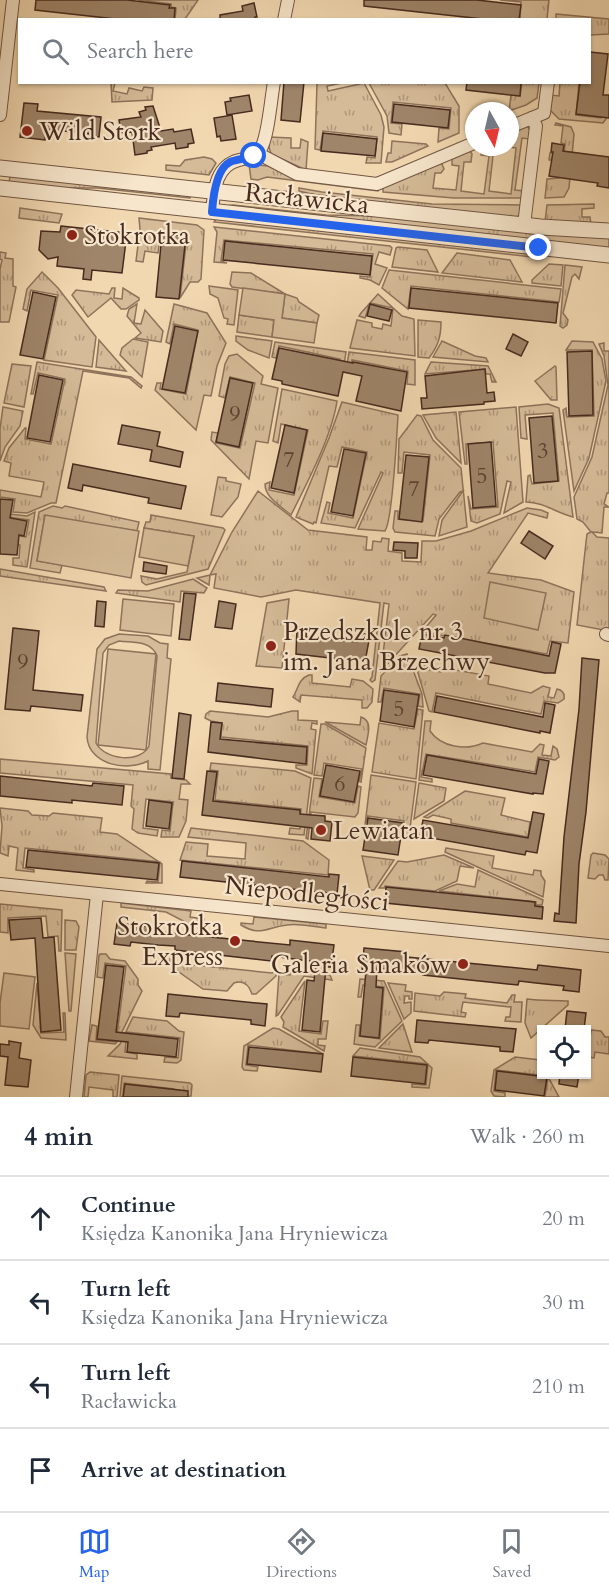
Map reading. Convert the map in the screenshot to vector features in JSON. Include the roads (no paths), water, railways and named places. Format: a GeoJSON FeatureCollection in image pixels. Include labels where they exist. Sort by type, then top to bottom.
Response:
{"type":"FeatureCollection","features":[{"type":"Feature","properties":{"kind":"street"},"geometry":{"type":"LineString","coordinates":[[0,115],[13,0]]}},
{"type":"Feature","properties":{"kind":"street"},"geometry":{"type":"LineString","coordinates":[[284,18],[288,0]]}},
{"type":"Feature","properties":{"kind":"street"},"geometry":{"type":"LineString","coordinates":[[212,212],[214,192],[224,166],[257,153],[264,140],[274,84]]}},
{"type":"Feature","properties":{"kind":"street"},"geometry":{"type":"LineString","coordinates":[[519,123],[544,113],[548,84]]}},
{"type":"Feature","properties":{"kind":"street"},"geometry":{"type":"LineString","coordinates":[[524,225],[536,126],[532,118]]}},
{"type":"Feature","properties":{"kind":"street"},"geometry":{"type":"LineString","coordinates":[[257,153],[297,174],[377,184],[465,147]]}},
{"type":"Feature","properties":{"kind":"street","name":"Racławicka"},"geometry":{"type":"LineString","coordinates":[[0,168],[524,225],[609,231]]}},
{"type":"Feature","properties":{"kind":"street","name":"Racławicka"},"geometry":{"type":"LineString","coordinates":[[0,188],[609,255]]}},
{"type":"Feature","properties":{"kind":"street","name":"Niepodległości"},"geometry":{"type":"LineString","coordinates":[[0,884],[609,946]]}},
{"type":"Feature","properties":{"kind":"street"},"geometry":{"type":"LineString","coordinates":[[76,1097],[97,894]]}},
{"type":"Feature","properties":{"kind":"place","name":"Wild Stork"},"geometry":{"type":"Point","coordinates":[27,131]}},
{"type":"Feature","properties":{"kind":"place","name":"Stokrotka"},"geometry":{"type":"Point","coordinates":[72,235]}},
{"type":"Feature","properties":{"kind":"place","name":"Przedszkole nr 3 im. Jana Brzechwy"},"geometry":{"type":"Point","coordinates":[271,646]}},
{"type":"Feature","properties":{"kind":"place","name":"Lewiatan"},"geometry":{"type":"Point","coordinates":[321,830]}},
{"type":"Feature","properties":{"kind":"place","name":"Stokrotka Express"},"geometry":{"type":"Point","coordinates":[235,941]}},
{"type":"Feature","properties":{"kind":"place","name":"Galeria Smaków"},"geometry":{"type":"Point","coordinates":[463,964]}}]}
